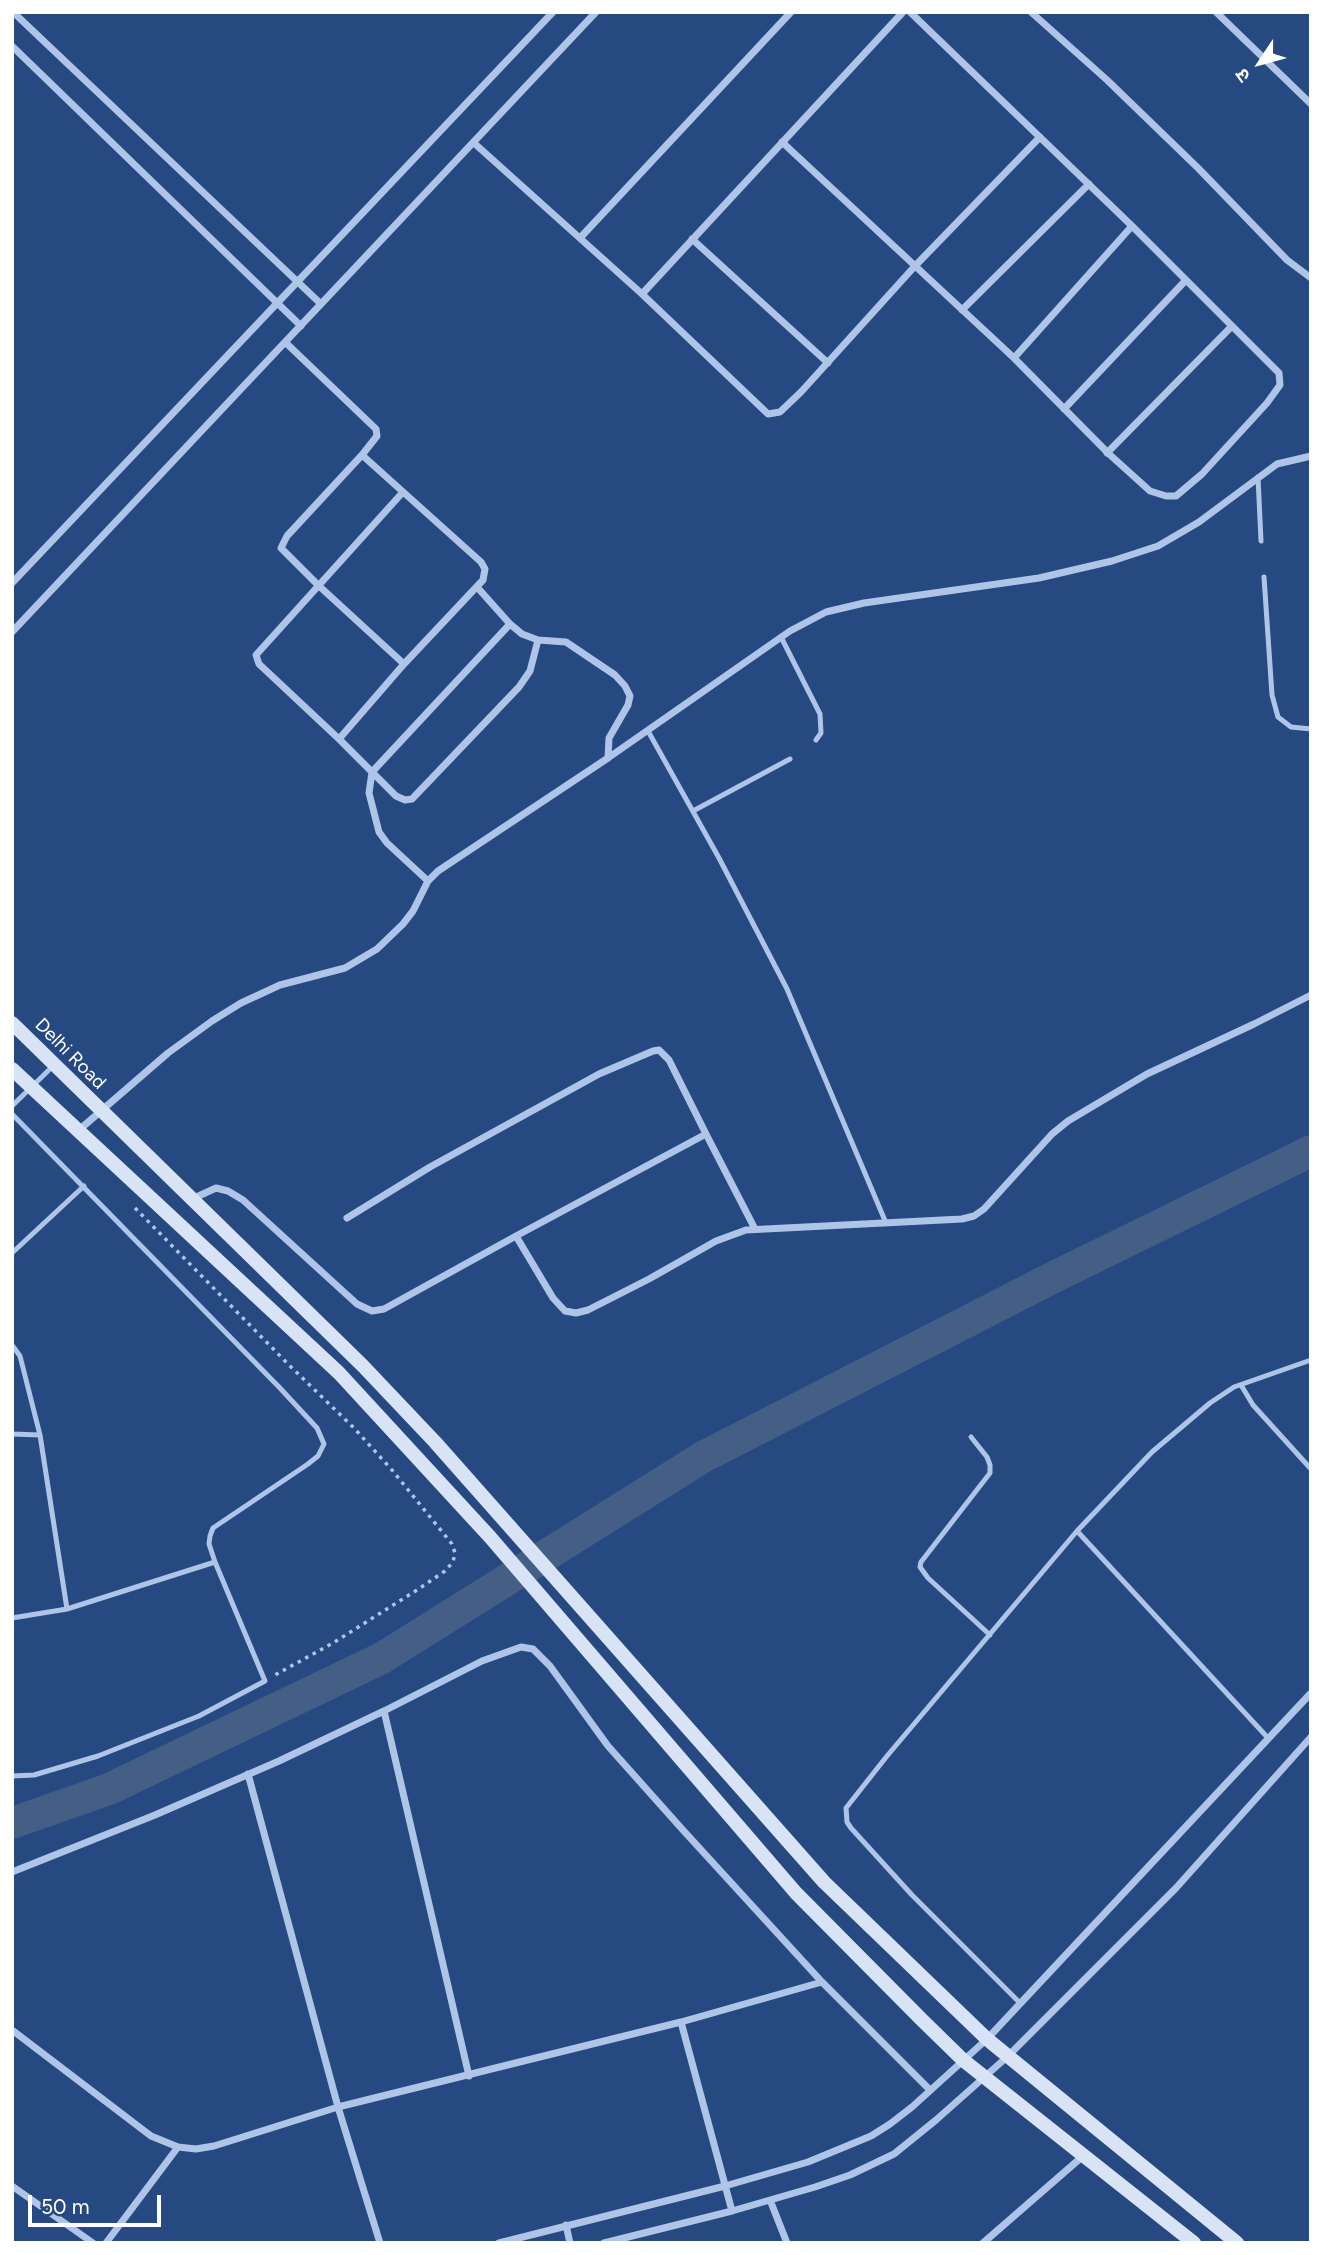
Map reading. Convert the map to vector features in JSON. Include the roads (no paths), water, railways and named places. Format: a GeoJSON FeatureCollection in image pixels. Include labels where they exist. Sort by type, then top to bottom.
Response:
{"type":"FeatureCollection","features":[{"type":"Feature","properties":{"kind":"main road","name":"Delhi Road"},"geometry":{"type":"LineString","coordinates":[[12,1023],[363,1366],[435,1442],[824,1882],[986,2039],[1237,2243]]}},
{"type":"Feature","properties":{"kind":"main road"},"geometry":{"type":"LineString","coordinates":[[12,1069],[339,1373],[490,1537],[796,1893],[963,2060],[1194,2243]]}},
{"type":"Feature","properties":{"kind":"street"},"geometry":{"type":"LineString","coordinates":[[13,12],[321,304]]}},
{"type":"Feature","properties":{"kind":"street"},"geometry":{"type":"LineString","coordinates":[[12,583],[554,12]]}},
{"type":"Feature","properties":{"kind":"street"},"geometry":{"type":"LineString","coordinates":[[12,632],[596,12]]}},
{"type":"Feature","properties":{"kind":"street"},"geometry":{"type":"LineString","coordinates":[[580,238],[791,12]]}},
{"type":"Feature","properties":{"kind":"street"},"geometry":{"type":"LineString","coordinates":[[642,295],[903,12]]}},
{"type":"Feature","properties":{"kind":"street"},"geometry":{"type":"LineString","coordinates":[[782,142],[1014,358],[1108,453],[1150,491],[1166,496],[1175,495],[1202,474],[1267,403],[1280,385],[1279,373],[1132,226],[910,12]]}},
{"type":"Feature","properties":{"kind":"street"},"geometry":{"type":"LineString","coordinates":[[1031,12],[1107,80],[1287,260],[1311,278]]}},
{"type":"Feature","properties":{"kind":"street"},"geometry":{"type":"LineString","coordinates":[[1216,12],[1311,104]]}},
{"type":"Feature","properties":{"kind":"street"},"geometry":{"type":"LineString","coordinates":[[12,46],[301,326]]}},
{"type":"Feature","properties":{"kind":"street"},"geometry":{"type":"LineString","coordinates":[[474,143],[642,295],[768,414],[780,412],[915,266],[1040,137]]}},
{"type":"Feature","properties":{"kind":"street"},"geometry":{"type":"LineString","coordinates":[[962,310],[1089,184]]}},
{"type":"Feature","properties":{"kind":"street"},"geometry":{"type":"LineString","coordinates":[[1014,358],[1132,226]]}},
{"type":"Feature","properties":{"kind":"street"},"geometry":{"type":"LineString","coordinates":[[692,239],[828,363]]}},
{"type":"Feature","properties":{"kind":"street"},"geometry":{"type":"LineString","coordinates":[[1064,409],[1186,280]]}},
{"type":"Feature","properties":{"kind":"street"},"geometry":{"type":"LineString","coordinates":[[1108,453],[1232,326]]}},
{"type":"Feature","properties":{"kind":"street"},"geometry":{"type":"LineString","coordinates":[[285,342],[376,429],[377,436],[282,543],[283,551],[404,664]]}},
{"type":"Feature","properties":{"kind":"street"},"geometry":{"type":"LineString","coordinates":[[339,739],[404,664],[477,587],[483,580],[485,569],[481,562],[362,455]]}},
{"type":"Feature","properties":{"kind":"street"},"geometry":{"type":"LineString","coordinates":[[79,1130],[169,1053],[241,1003],[280,985],[345,968],[377,949],[408,918],[428,881],[449,863],[648,731],[781,637],[826,612],[864,603],[1039,578],[1112,561],[1158,546],[1199,522],[1277,464],[1311,456]]}},
{"type":"Feature","properties":{"kind":"street"},"geometry":{"type":"LineString","coordinates":[[403,492],[256,654],[256,659],[396,796],[405,800],[412,799],[519,687],[530,671],[538,639]]}},
{"type":"Feature","properties":{"kind":"street"},"geometry":{"type":"LineString","coordinates":[[477,587],[510,625],[522,634],[566,642],[576,647],[615,675],[625,686],[630,695],[628,705],[609,738],[608,758]]}},
{"type":"Feature","properties":{"kind":"street"},"geometry":{"type":"LineString","coordinates":[[428,881],[387,843],[379,832],[369,793],[372,772],[510,625]]}},
{"type":"Feature","properties":{"kind":"street"},"geometry":{"type":"LineString","coordinates":[[516,1236],[553,1297],[565,1311],[576,1313],[588,1310],[649,1279],[716,1241],[746,1230],[962,1219],[974,1216],[984,1209],[1052,1134],[1077,1115],[1147,1074],[1311,995]]}},
{"type":"Feature","properties":{"kind":"street"},"geometry":{"type":"LineString","coordinates":[[347,1218],[430,1167],[599,1074],[653,1051],[659,1051],[669,1060],[755,1229]]}},
{"type":"Feature","properties":{"kind":"street"},"geometry":{"type":"LineString","coordinates":[[192,1199],[216,1188],[228,1191],[243,1200],[357,1304],[372,1311],[384,1309],[706,1134]]}},
{"type":"Feature","properties":{"kind":"street"},"geometry":{"type":"LineString","coordinates":[[12,1872],[248,1774],[384,1711],[482,1661],[521,1647],[533,1649],[550,1666],[618,1757],[822,1982],[930,2090]]}},
{"type":"Feature","properties":{"kind":"street"},"geometry":{"type":"LineString","coordinates":[[499,2243],[725,2186],[808,2162],[871,2136],[890,2124],[986,2039],[1311,1693]]}},
{"type":"Feature","properties":{"kind":"street"},"geometry":{"type":"LineString","coordinates":[[384,1711],[469,2077]]}},
{"type":"Feature","properties":{"kind":"street"},"geometry":{"type":"LineString","coordinates":[[604,2243],[732,2211],[850,2175],[879,2163],[908,2143],[985,2078],[1176,1888],[1311,1737]]}},
{"type":"Feature","properties":{"kind":"street"},"geometry":{"type":"LineString","coordinates":[[248,1774],[338,2107],[380,2243]]}},
{"type":"Feature","properties":{"kind":"street"},"geometry":{"type":"LineString","coordinates":[[12,2030],[151,2136],[178,2147],[214,2147],[338,2107],[469,2077],[822,1982]]}},
{"type":"Feature","properties":{"kind":"street"},"geometry":{"type":"LineString","coordinates":[[681,2022],[732,2211]]}},
{"type":"Feature","properties":{"kind":"street"},"geometry":{"type":"LineString","coordinates":[[106,2243],[178,2147]]}},
{"type":"Feature","properties":{"kind":"street"},"geometry":{"type":"LineString","coordinates":[[983,2243],[1083,2156]]}},
{"type":"Feature","properties":{"kind":"street"},"geometry":{"type":"LineString","coordinates":[[12,2186],[93,2243]]}},
{"type":"Feature","properties":{"kind":"street"},"geometry":{"type":"LineString","coordinates":[[770,2200],[787,2243]]}},
{"type":"Feature","properties":{"kind":"street"},"geometry":{"type":"LineString","coordinates":[[566,2225],[570,2243]]}},
{"type":"Feature","properties":{"kind":"lane"},"geometry":{"type":"LineString","coordinates":[[1258,476],[1261,541]]}},
{"type":"Feature","properties":{"kind":"lane"},"geometry":{"type":"LineString","coordinates":[[1264,577],[1272,695],[1278,717],[1291,727],[1311,729]]}},
{"type":"Feature","properties":{"kind":"lane"},"geometry":{"type":"LineString","coordinates":[[781,637],[820,714],[821,733],[816,740]]}},
{"type":"Feature","properties":{"kind":"lane"},"geometry":{"type":"LineString","coordinates":[[648,731],[787,989],[886,1223]]}},
{"type":"Feature","properties":{"kind":"lane"},"geometry":{"type":"LineString","coordinates":[[693,811],[790,759]]}},
{"type":"Feature","properties":{"kind":"lane"},"geometry":{"type":"LineString","coordinates":[[12,1106],[54,1065]]}},
{"type":"Feature","properties":{"kind":"lane"},"geometry":{"type":"LineString","coordinates":[[12,1114],[279,1387],[323,1437],[324,1444],[322,1450],[308,1464],[213,1528],[209,1544],[265,1681],[199,1716],[98,1756],[34,1775],[12,1776]]}},
{"type":"Feature","properties":{"kind":"lane"},"geometry":{"type":"LineString","coordinates":[[12,1253],[84,1186]]}},
{"type":"Feature","properties":{"kind":"lane"},"geometry":{"type":"LineString","coordinates":[[12,1345],[20,1356],[40,1436],[67,1609]]}},
{"type":"Feature","properties":{"kind":"lane"},"geometry":{"type":"LineString","coordinates":[[1020,2003],[912,1895],[851,1828],[845,1815],[846,1808],[1077,1531],[1152,1452],[1210,1403],[1241,1385],[1311,1360]]}},
{"type":"Feature","properties":{"kind":"lane"},"geometry":{"type":"LineString","coordinates":[[1241,1385],[1253,1405],[1311,1469]]}},
{"type":"Feature","properties":{"kind":"lane"},"geometry":{"type":"LineString","coordinates":[[12,1434],[40,1436]]}},
{"type":"Feature","properties":{"kind":"lane"},"geometry":{"type":"LineString","coordinates":[[971,1437],[987,1457],[990,1473],[921,1562],[920,1567],[928,1578],[990,1635]]}},
{"type":"Feature","properties":{"kind":"lane"},"geometry":{"type":"LineString","coordinates":[[1077,1531],[1268,1738]]}},
{"type":"Feature","properties":{"kind":"lane"},"geometry":{"type":"LineString","coordinates":[[12,1618],[67,1609],[215,1562]]}},
{"type":"Feature","properties":{"kind":"lane"},"geometry":{"type":"LineString","coordinates":[[991,2236],[998,2243]]}},
{"type":"Feature","properties":{"kind":"waterway"},"geometry":{"type":"LineString","coordinates":[[12,1823],[109,1789],[382,1658],[703,1457],[1052,1278],[1311,1151]]}}]}
